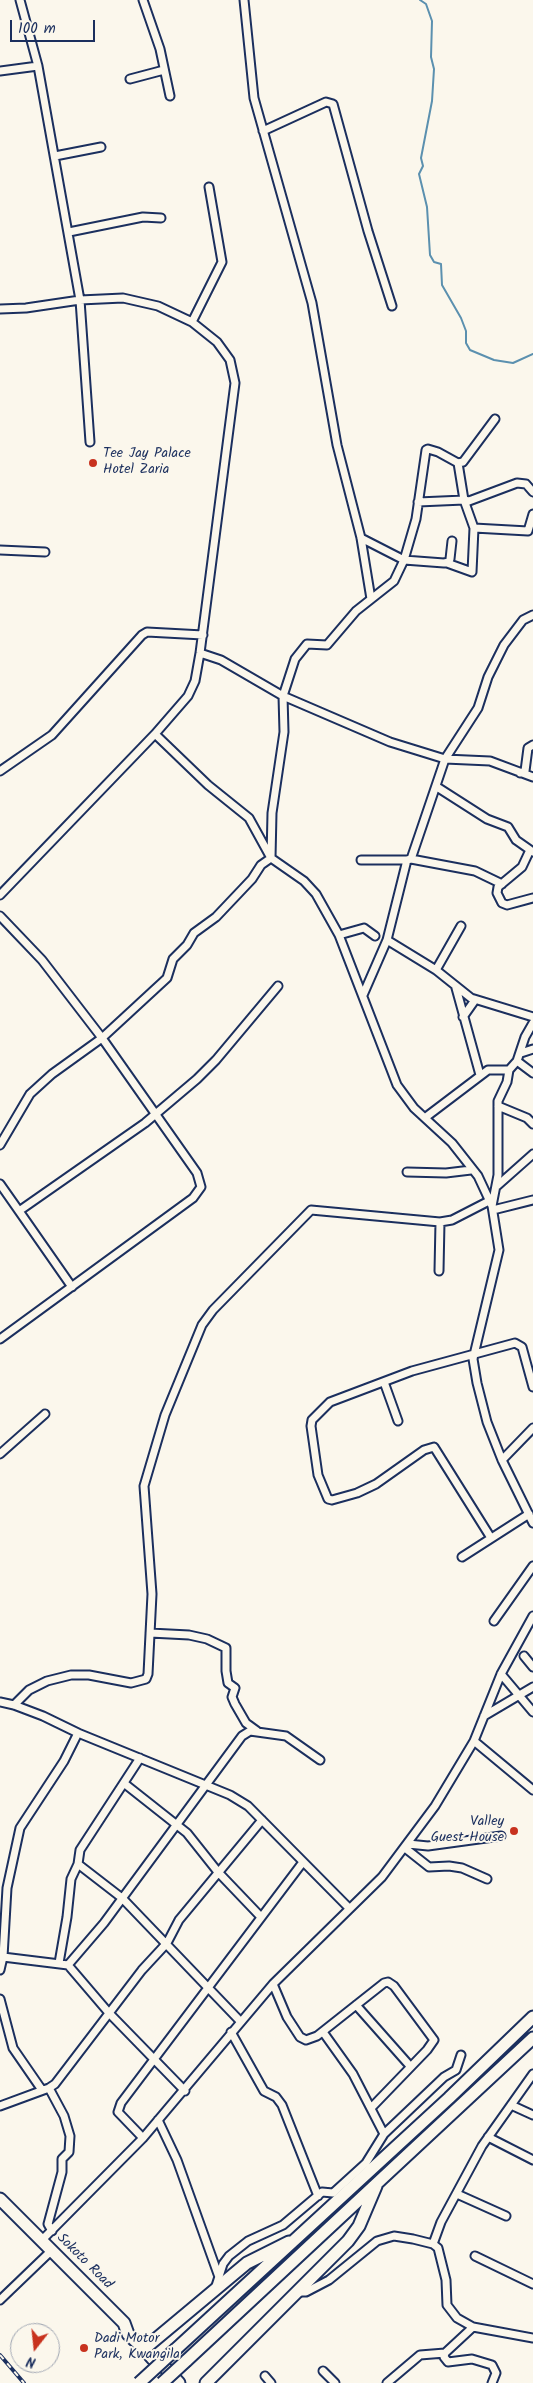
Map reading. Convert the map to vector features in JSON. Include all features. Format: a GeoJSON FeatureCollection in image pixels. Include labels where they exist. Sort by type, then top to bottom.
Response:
{"type":"FeatureCollection","features":[{"type":"Feature","properties":{"kind":"main road"},"geometry":{"type":"LineString","coordinates":[[139,2383],[303,2233],[533,2017]]}},
{"type":"Feature","properties":{"kind":"main road"},"geometry":{"type":"LineString","coordinates":[[162,2383],[533,2038]]}},
{"type":"Feature","properties":{"kind":"main road"},"geometry":{"type":"LineString","coordinates":[[206,2383],[354,2234],[364,2216],[375,2188],[382,2178]]}},
{"type":"Feature","properties":{"kind":"main road","name":"Sokoto Road"},"geometry":{"type":"LineString","coordinates":[[0,2199],[41,2241],[48,2253],[124,2324],[128,2334],[153,2359]]}},
{"type":"Feature","properties":{"kind":"main road"},"geometry":{"type":"LineString","coordinates":[[0,2208],[48,2253]]}},
{"type":"Feature","properties":{"kind":"main road"},"geometry":{"type":"LineString","coordinates":[[144,2349],[252,2260],[303,2233]]}},
{"type":"Feature","properties":{"kind":"main road"},"geometry":{"type":"LineString","coordinates":[[249,2283],[258,2293]]}},
{"type":"Feature","properties":{"kind":"main road"},"geometry":{"type":"LineString","coordinates":[[153,2359],[154,2366],[169,2383]]}},
{"type":"Feature","properties":{"kind":"main road"},"geometry":{"type":"LineString","coordinates":[[153,2359],[160,2362],[179,2383]]}},
{"type":"Feature","properties":{"kind":"street"},"geometry":{"type":"LineString","coordinates":[[20,0],[38,66],[56,156],[80,300],[90,442]]}},
{"type":"Feature","properties":{"kind":"street"},"geometry":{"type":"LineString","coordinates":[[143,0],[160,49],[170,96]]}},
{"type":"Feature","properties":{"kind":"street"},"geometry":{"type":"LineString","coordinates":[[244,0],[254,98],[312,303],[337,445],[361,538],[371,599]]}},
{"type":"Feature","properties":{"kind":"street"},"geometry":{"type":"LineString","coordinates":[[0,71],[38,66]]}},
{"type":"Feature","properties":{"kind":"street"},"geometry":{"type":"LineString","coordinates":[[130,79],[164,70]]}},
{"type":"Feature","properties":{"kind":"street"},"geometry":{"type":"LineString","coordinates":[[263,131],[326,102],[332,104],[370,239],[392,306]]}},
{"type":"Feature","properties":{"kind":"street"},"geometry":{"type":"LineString","coordinates":[[56,156],[101,146]]}},
{"type":"Feature","properties":{"kind":"street"},"geometry":{"type":"LineString","coordinates":[[192,322],[222,262],[209,187]]}},
{"type":"Feature","properties":{"kind":"street"},"geometry":{"type":"LineString","coordinates":[[69,232],[143,217],[160,218]]}},
{"type":"Feature","properties":{"kind":"street"},"geometry":{"type":"LineString","coordinates":[[0,308],[26,308],[80,300],[123,298],[145,302],[192,322],[224,349],[235,376],[234,400],[200,653],[195,680],[188,696],[155,734],[0,895]]}},
{"type":"Feature","properties":{"kind":"street"},"geometry":{"type":"LineString","coordinates":[[271,858],[272,813],[284,732],[284,696],[296,659],[307,644],[327,645],[345,622],[394,581],[404,560],[416,519],[426,450],[438,452],[458,463],[463,462],[495,419]]}},
{"type":"Feature","properties":{"kind":"street"},"geometry":{"type":"LineString","coordinates":[[361,538],[404,560],[447,563],[472,572],[474,528],[464,500],[458,463]]}},
{"type":"Feature","properties":{"kind":"street"},"geometry":{"type":"LineString","coordinates":[[418,502],[468,501],[517,483],[526,484],[533,492]]}},
{"type":"Feature","properties":{"kind":"street"},"geometry":{"type":"LineString","coordinates":[[474,528],[528,531],[533,514]]}},
{"type":"Feature","properties":{"kind":"street"},"geometry":{"type":"LineString","coordinates":[[447,563],[450,559],[452,541]]}},
{"type":"Feature","properties":{"kind":"street"},"geometry":{"type":"LineString","coordinates":[[0,550],[45,552]]}},
{"type":"Feature","properties":{"kind":"street"},"geometry":{"type":"LineString","coordinates":[[363,995],[387,940],[409,859],[437,787],[445,759],[478,708],[488,677],[504,645],[522,620],[533,615]]}},
{"type":"Feature","properties":{"kind":"street"},"geometry":{"type":"LineString","coordinates":[[0,771],[52,735],[142,635],[147,632],[202,635]]}},
{"type":"Feature","properties":{"kind":"street"},"geometry":{"type":"LineString","coordinates":[[200,653],[222,660],[284,696],[390,742],[445,759],[490,761],[533,777]]}},
{"type":"Feature","properties":{"kind":"street"},"geometry":{"type":"LineString","coordinates":[[155,734],[208,784],[249,818],[271,858],[312,887],[339,935],[397,1086],[414,1108],[426,1117],[452,1143],[471,1170],[478,1176],[492,1206],[499,1250],[474,1353],[476,1383],[502,1460],[533,1523]]}},
{"type":"Feature","properties":{"kind":"street"},"geometry":{"type":"LineString","coordinates":[[520,773],[525,771],[528,748],[533,745]]}},
{"type":"Feature","properties":{"kind":"street"},"geometry":{"type":"LineString","coordinates":[[437,787],[488,819],[508,827],[516,840],[532,851],[518,872],[498,887],[497,894],[507,906],[533,898]]}},
{"type":"Feature","properties":{"kind":"street"},"geometry":{"type":"LineString","coordinates":[[0,1145],[30,1094],[52,1074],[102,1038],[167,978],[173,958],[187,944],[194,933],[216,917],[252,879],[261,865],[271,858]]}},
{"type":"Feature","properties":{"kind":"street"},"geometry":{"type":"LineString","coordinates":[[361,860],[409,859],[475,871],[502,884]]}},
{"type":"Feature","properties":{"kind":"street"},"geometry":{"type":"LineString","coordinates":[[0,916],[42,960],[102,1038],[201,1181],[199,1191],[0,1339]]}},
{"type":"Feature","properties":{"kind":"street"},"geometry":{"type":"LineString","coordinates":[[436,970],[462,926]]}},
{"type":"Feature","properties":{"kind":"street"},"geometry":{"type":"LineString","coordinates":[[339,935],[364,928],[375,936]]}},
{"type":"Feature","properties":{"kind":"street"},"geometry":{"type":"LineString","coordinates":[[387,940],[436,970],[475,1000],[533,1017]]}},
{"type":"Feature","properties":{"kind":"street"},"geometry":{"type":"LineString","coordinates":[[19,1212],[155,1114],[216,1060],[278,986]]}},
{"type":"Feature","properties":{"kind":"street"},"geometry":{"type":"LineString","coordinates":[[456,987],[480,1074]]}},
{"type":"Feature","properties":{"kind":"street"},"geometry":{"type":"LineString","coordinates":[[463,1017],[475,1000]]}},
{"type":"Feature","properties":{"kind":"street"},"geometry":{"type":"LineString","coordinates":[[492,1206],[496,1186],[498,1106],[507,1082],[509,1070],[517,1061],[525,1038],[533,1023]]}},
{"type":"Feature","properties":{"kind":"street"},"geometry":{"type":"LineString","coordinates":[[521,1052],[533,1049]]}},
{"type":"Feature","properties":{"kind":"street"},"geometry":{"type":"LineString","coordinates":[[517,1061],[533,1073]]}},
{"type":"Feature","properties":{"kind":"street"},"geometry":{"type":"LineString","coordinates":[[426,1117],[480,1074],[495,1069],[509,1070]]}},
{"type":"Feature","properties":{"kind":"street"},"geometry":{"type":"LineString","coordinates":[[498,1106],[526,1118],[533,1124]]}},
{"type":"Feature","properties":{"kind":"street"},"geometry":{"type":"LineString","coordinates":[[496,1186],[533,1154]]}},
{"type":"Feature","properties":{"kind":"street"},"geometry":{"type":"LineString","coordinates":[[407,1172],[446,1173],[471,1170]]}},
{"type":"Feature","properties":{"kind":"street"},"geometry":{"type":"LineString","coordinates":[[0,1184],[72,1287]]}},
{"type":"Feature","properties":{"kind":"street"},"geometry":{"type":"LineString","coordinates":[[14,1705],[35,1687],[47,1681],[71,1675],[89,1675],[131,1683],[142,1682],[148,1674],[152,1594],[144,1486],[165,1415],[208,1316],[311,1210],[440,1222],[452,1220],[492,1206],[533,1200]]}},
{"type":"Feature","properties":{"kind":"street"},"geometry":{"type":"LineString","coordinates":[[439,1272],[440,1222]]}},
{"type":"Feature","properties":{"kind":"street"},"geometry":{"type":"LineString","coordinates":[[492,1538],[434,1447],[424,1450],[376,1484],[357,1493],[332,1500],[328,1499],[318,1475],[311,1426],[312,1420],[330,1402],[384,1382],[474,1353],[519,1344],[533,1387]]}},
{"type":"Feature","properties":{"kind":"street"},"geometry":{"type":"LineString","coordinates":[[384,1382],[398,1421]]}},
{"type":"Feature","properties":{"kind":"street"},"geometry":{"type":"LineString","coordinates":[[0,1454],[45,1414]]}},
{"type":"Feature","properties":{"kind":"street"},"geometry":{"type":"LineString","coordinates":[[502,1460],[533,1428]]}},
{"type":"Feature","properties":{"kind":"street"},"geometry":{"type":"LineString","coordinates":[[462,1557],[512,1527],[529,1514]]}},
{"type":"Feature","properties":{"kind":"street"},"geometry":{"type":"LineString","coordinates":[[494,1621],[533,1566]]}},
{"type":"Feature","properties":{"kind":"street"},"geometry":{"type":"LineString","coordinates":[[41,2241],[143,2138],[185,2091],[240,2021],[273,1984],[382,1877],[435,1806],[474,1741],[502,1674],[533,1616]]}},
{"type":"Feature","properties":{"kind":"street"},"geometry":{"type":"LineString","coordinates":[[150,1633],[189,1635],[207,1639],[226,1648],[228,1683],[235,1688],[232,1697],[246,1723],[258,1732]]}},
{"type":"Feature","properties":{"kind":"street"},"geometry":{"type":"LineString","coordinates":[[524,1656],[533,1667]]}},
{"type":"Feature","properties":{"kind":"street"},"geometry":{"type":"LineString","coordinates":[[502,1674],[533,1712]]}},
{"type":"Feature","properties":{"kind":"street"},"geometry":{"type":"LineString","coordinates":[[483,1717],[533,1687]]}},
{"type":"Feature","properties":{"kind":"street"},"geometry":{"type":"LineString","coordinates":[[0,1702],[14,1705],[230,1795],[248,1806],[350,1908]]}},
{"type":"Feature","properties":{"kind":"street"},"geometry":{"type":"LineString","coordinates":[[68,1965],[122,1898],[242,1736],[250,1731],[286,1736],[320,1760]]}},
{"type":"Feature","properties":{"kind":"street"},"geometry":{"type":"LineString","coordinates":[[0,1970],[3,1957],[7,1888],[20,1828],[64,1761],[78,1733]]}},
{"type":"Feature","properties":{"kind":"street"},"geometry":{"type":"LineString","coordinates":[[474,1741],[533,1790]]}},
{"type":"Feature","properties":{"kind":"street"},"geometry":{"type":"LineString","coordinates":[[59,1963],[68,1917],[71,1879],[78,1864],[80,1850],[125,1784],[140,1758]]}},
{"type":"Feature","properties":{"kind":"street"},"geometry":{"type":"LineString","coordinates":[[125,1784],[187,1833],[218,1872],[261,1917]]}},
{"type":"Feature","properties":{"kind":"street"},"geometry":{"type":"LineString","coordinates":[[0,2106],[46,2089],[142,1970],[166,1944],[179,1920],[262,1820]]}},
{"type":"Feature","properties":{"kind":"street"},"geometry":{"type":"LineString","coordinates":[[406,1846],[428,1846],[501,1836]]}},
{"type":"Feature","properties":{"kind":"street"},"geometry":{"type":"LineString","coordinates":[[406,1846],[429,1867],[449,1866],[462,1868],[487,1879]]}},
{"type":"Feature","properties":{"kind":"street"},"geometry":{"type":"LineString","coordinates":[[143,2138],[118,2112],[118,2109],[303,1862]]}},
{"type":"Feature","properties":{"kind":"street"},"geometry":{"type":"LineString","coordinates":[[78,1864],[122,1898],[240,2021]]}},
{"type":"Feature","properties":{"kind":"street"},"geometry":{"type":"LineString","coordinates":[[3,1957],[68,1965],[108,2013],[185,2091]]}},
{"type":"Feature","properties":{"kind":"street"},"geometry":{"type":"LineString","coordinates":[[273,1984],[287,2016],[300,2037],[309,2040],[384,1983],[388,1982],[394,1986],[434,2037],[434,2044],[410,2066],[371,2108]]}},
{"type":"Feature","properties":{"kind":"street"},"geometry":{"type":"LineString","coordinates":[[0,1999],[13,2048],[46,2089],[64,2116],[70,2136],[69,2152],[62,2159],[62,2172],[48,2224],[52,2231]]}},
{"type":"Feature","properties":{"kind":"street"},"geometry":{"type":"LineString","coordinates":[[356,2005],[410,2066]]}},
{"type":"Feature","properties":{"kind":"street"},"geometry":{"type":"LineString","coordinates":[[231,2032],[264,2091],[276,2097],[282,2105],[318,2196]]}},
{"type":"Feature","properties":{"kind":"street"},"geometry":{"type":"LineString","coordinates":[[322,2032],[353,2074],[384,2134]]}},
{"type":"Feature","properties":{"kind":"street"},"geometry":{"type":"LineString","coordinates":[[215,2289],[223,2264],[240,2246],[283,2225],[322,2192],[334,2192],[366,2163],[384,2134],[444,2077],[456,2070],[461,2055]]}},
{"type":"Feature","properties":{"kind":"street"},"geometry":{"type":"LineString","coordinates":[[433,2244],[441,2222],[488,2137],[533,2074]]}},
{"type":"Feature","properties":{"kind":"street"},"geometry":{"type":"LineString","coordinates":[[511,2105],[533,2115]]}},
{"type":"Feature","properties":{"kind":"street"},"geometry":{"type":"LineString","coordinates":[[158,2120],[177,2160],[219,2277]]}},
{"type":"Feature","properties":{"kind":"street"},"geometry":{"type":"LineString","coordinates":[[488,2137],[533,2160]]}},
{"type":"Feature","properties":{"kind":"street"},"geometry":{"type":"LineString","coordinates":[[457,2194],[506,2216]]}},
{"type":"Feature","properties":{"kind":"street"},"geometry":{"type":"LineString","coordinates":[[297,2292],[306,2292],[329,2280],[377,2241],[398,2236],[433,2244],[440,2252],[450,2310],[457,2318],[473,2327],[532,2336]]}},
{"type":"Feature","properties":{"kind":"street"},"geometry":{"type":"LineString","coordinates":[[0,2300],[48,2253]]}},
{"type":"Feature","properties":{"kind":"street"},"geometry":{"type":"LineString","coordinates":[[474,2256],[533,2284]]}},
{"type":"Feature","properties":{"kind":"street"},"geometry":{"type":"LineString","coordinates":[[387,2383],[420,2355],[445,2353],[473,2327]]}},
{"type":"Feature","properties":{"kind":"street"},"geometry":{"type":"LineString","coordinates":[[445,2353],[444,2357],[448,2362],[472,2359],[492,2365],[496,2373],[492,2383]]}},
{"type":"Feature","properties":{"kind":"street"},"geometry":{"type":"LineString","coordinates":[[323,2370],[335,2383]]}},
{"type":"Feature","properties":{"kind":"street"},"geometry":{"type":"LineString","coordinates":[[265,2376],[272,2383]]}},
{"type":"Feature","properties":{"kind":"waterway"},"geometry":{"type":"LineString","coordinates":[[420,0],[426,4],[432,21],[431,57],[434,69],[432,101],[421,158],[423,166],[419,174],[427,207],[430,255],[434,262],[441,264],[442,285],[461,318],[466,331],[466,343],[470,350],[494,360],[513,363],[533,354]]}},
{"type":"Feature","properties":{"kind":"railway"},"geometry":{"type":"LineString","coordinates":[[0,2355],[24,2383]]}},
{"type":"Feature","properties":{"kind":"place","name":"Tee Jay Palace Hotel Zaria"},"geometry":{"type":"Point","coordinates":[93,463]}},
{"type":"Feature","properties":{"kind":"place","name":"Valley Guest House"},"geometry":{"type":"Point","coordinates":[514,1831]}},
{"type":"Feature","properties":{"kind":"place","name":"Dadi Motor Park, Kwangila"},"geometry":{"type":"Point","coordinates":[84,2348]}}]}
